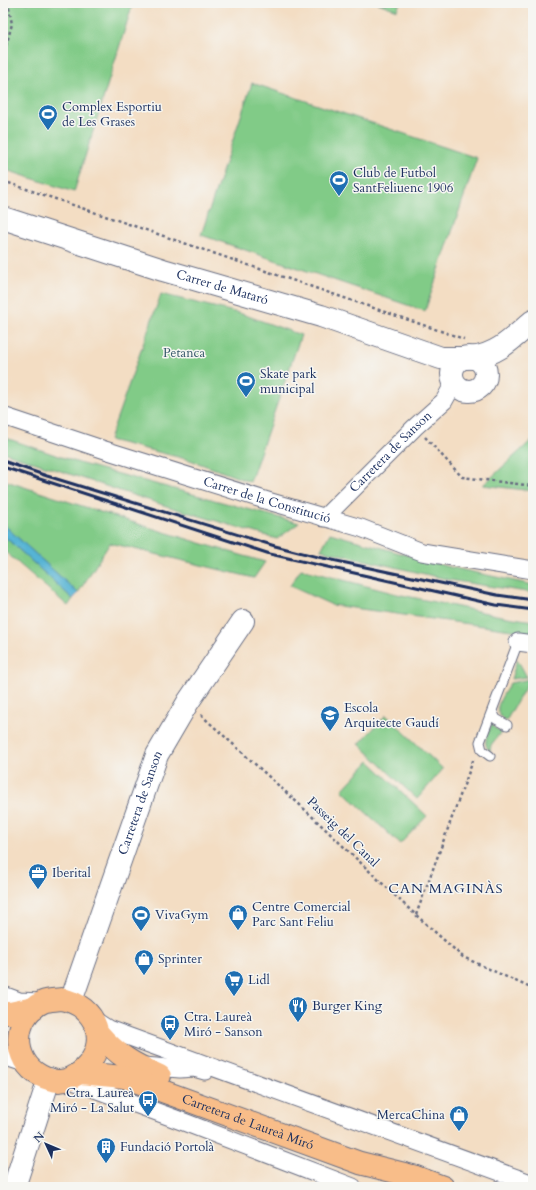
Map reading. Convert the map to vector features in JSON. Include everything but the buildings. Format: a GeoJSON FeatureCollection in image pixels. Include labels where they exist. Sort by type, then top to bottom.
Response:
{"type":"FeatureCollection","features":[{"type":"Feature","properties":{"kind":"main road"},"geometry":{"type":"LineString","coordinates":[[3,1013],[10,1013],[52,1000],[61,999],[71,1001],[83,1009],[95,1025],[97,1047],[92,1059],[66,1077],[37,1074],[17,1059],[3,1040]]}},
{"type":"Feature","properties":{"kind":"main road"},"geometry":{"type":"LineString","coordinates":[[17,1059],[19,1033],[23,1020],[38,1005]]}},
{"type":"Feature","properties":{"kind":"main road","name":"Carretera de Laureà Miró"},"geometry":{"type":"LineString","coordinates":[[95,1025],[118,1054],[136,1065],[169,1080],[365,1152],[416,1177],[443,1187]]}},
{"type":"Feature","properties":{"kind":"main road","name":"Carretera de Laureà Miró"},"geometry":{"type":"LineString","coordinates":[[66,1077],[124,1077],[360,1163],[416,1177]]}},
{"type":"Feature","properties":{"kind":"street","name":"Carrer de Mataró"},"geometry":{"type":"LineString","coordinates":[[3,218],[162,270],[321,316],[449,373],[482,358]]}},
{"type":"Feature","properties":{"kind":"street"},"geometry":{"type":"LineString","coordinates":[[449,373],[461,389],[469,391],[478,389],[484,382],[482,358],[533,321]]}},
{"type":"Feature","properties":{"kind":"street","name":"Carretera de Sanson"},"geometry":{"type":"LineString","coordinates":[[324,518],[444,400],[449,373]]}},
{"type":"Feature","properties":{"kind":"street","name":"Carrer de la Constitució"},"geometry":{"type":"LineString","coordinates":[[3,416],[112,452],[324,518],[361,528],[422,552],[533,570]]}},
{"type":"Feature","properties":{"kind":"street","name":"Carretera de Sanson"},"geometry":{"type":"LineString","coordinates":[[71,1001],[156,755],[188,702],[243,621]]}},
{"type":"Feature","properties":{"kind":"street"},"geometry":{"type":"LineString","coordinates":[[3,995],[19,1001],[38,1005]]}},
{"type":"Feature","properties":{"kind":"street","name":"Carretera de Laureà Miró"},"geometry":{"type":"LineString","coordinates":[[95,1025],[108,1028],[533,1184]]}},
{"type":"Feature","properties":{"kind":"street","name":"Carretera de Laureà Miró"},"geometry":{"type":"LineString","coordinates":[[136,1065],[180,1069],[194,1068],[208,1071],[229,1079],[258,1083]]}},
{"type":"Feature","properties":{"kind":"street"},"geometry":{"type":"LineString","coordinates":[[14,1187],[66,1077]]}},
{"type":"Feature","properties":{"kind":"street","name":"Carretera de Laureà Miró"},"geometry":{"type":"LineString","coordinates":[[66,1077],[353,1187]]}},
{"type":"Feature","properties":{"kind":"lane"},"geometry":{"type":"LineString","coordinates":[[490,756],[482,750],[480,742],[492,711],[526,643]]}},
{"type":"Feature","properties":{"kind":"lane"},"geometry":{"type":"LineString","coordinates":[[492,711],[496,719],[507,725]]}},
{"type":"Feature","properties":{"kind":"path"},"geometry":{"type":"LineString","coordinates":[[3,57],[12,24],[8,3]]}},
{"type":"Feature","properties":{"kind":"path"},"geometry":{"type":"LineString","coordinates":[[393,3],[393,8]]}},
{"type":"Feature","properties":{"kind":"path"},"geometry":{"type":"LineString","coordinates":[[3,181],[483,344],[482,358]]}},
{"type":"Feature","properties":{"kind":"path"},"geometry":{"type":"LineString","coordinates":[[416,427],[462,477],[533,486]]}},
{"type":"Feature","properties":{"kind":"path","name":"Passeig del Canal"},"geometry":{"type":"LineString","coordinates":[[188,702],[463,957],[533,989]]}},
{"type":"Feature","properties":{"kind":"path"},"geometry":{"type":"LineString","coordinates":[[416,915],[480,742]]}},
{"type":"Feature","properties":{"kind":"green space","name":"Complex Esportiu de Les Grases"},"geometry":{"type":"Polygon","coordinates":[[[3,3],[133,3],[74,192],[3,169],[3,3]]]}},
{"type":"Feature","properties":{"kind":"green space"},"geometry":{"type":"Polygon","coordinates":[[[378,3],[400,3],[397,10],[378,3]]]}},
{"type":"Feature","properties":{"kind":"green space","name":"Club de Futbol SantFeliuenc 1906"},"geometry":{"type":"Polygon","coordinates":[[[252,83],[477,158],[425,311],[201,235],[252,83]]]}},
{"type":"Feature","properties":{"kind":"green space","name":"Petanca"},"geometry":{"type":"Polygon","coordinates":[[[161,294],[242,314],[301,335],[250,482],[190,460],[109,440],[161,294]]]}},
{"type":"Feature","properties":{"kind":"green space"},"geometry":{"type":"Polygon","coordinates":[[[3,437],[82,464],[299,523],[277,539],[163,505],[3,452],[3,437]]]}},
{"type":"Feature","properties":{"kind":"green space"},"geometry":{"type":"Polygon","coordinates":[[[533,439],[533,491],[483,485],[533,439]]]}},
{"type":"Feature","properties":{"kind":"green space"},"geometry":{"type":"Polygon","coordinates":[[[3,480],[199,543],[265,562],[254,578],[110,543],[78,593],[3,524],[3,480]]]}},
{"type":"Feature","properties":{"kind":"green space"},"geometry":{"type":"Polygon","coordinates":[[[330,533],[445,566],[533,585],[533,593],[455,581],[321,550],[330,533]]]}},
{"type":"Feature","properties":{"kind":"green space"},"geometry":{"type":"Polygon","coordinates":[[[3,535],[73,599],[68,606],[3,550],[3,535]]]}},
{"type":"Feature","properties":{"kind":"green space"},"geometry":{"type":"Polygon","coordinates":[[[301,569],[397,594],[501,616],[533,621],[533,633],[332,605],[290,586],[301,569]]]}},
{"type":"Feature","properties":{"kind":"green space"},"geometry":{"type":"Polygon","coordinates":[[[517,660],[527,677],[511,679],[517,660]]]}},
{"type":"Feature","properties":{"kind":"green space"},"geometry":{"type":"Polygon","coordinates":[[[530,679],[506,721],[498,713],[499,703],[504,693],[510,683],[530,679]]]}},
{"type":"Feature","properties":{"kind":"green space"},"geometry":{"type":"Polygon","coordinates":[[[386,715],[443,769],[417,799],[359,744],[386,715]]]}},
{"type":"Feature","properties":{"kind":"green space"},"geometry":{"type":"Polygon","coordinates":[[[492,723],[494,727],[501,732],[491,745],[490,751],[487,748],[486,741],[492,723]]]}},
{"type":"Feature","properties":{"kind":"green space"},"geometry":{"type":"Polygon","coordinates":[[[369,761],[427,816],[400,844],[342,790],[369,761]]]}},
{"type":"Feature","properties":{"kind":"water"},"geometry":{"type":"Polygon","coordinates":[[[3,524],[78,593],[73,599],[3,535],[3,524]]]}},
{"type":"Feature","properties":{"kind":"railway"},"geometry":{"type":"LineString","coordinates":[[3,461],[275,546],[318,557],[497,595],[533,600]]}},
{"type":"Feature","properties":{"kind":"railway"},"geometry":{"type":"LineString","coordinates":[[3,467],[270,554],[496,605],[533,610]]}},
{"type":"Feature","properties":{"kind":"place","name":"Complex Esportiu de Les Grases"},"geometry":{"type":"Point","coordinates":[48,131]}},
{"type":"Feature","properties":{"kind":"place","name":"Club de Futbol SantFeliuenc 1906"},"geometry":{"type":"Point","coordinates":[339,197]}},
{"type":"Feature","properties":{"kind":"place","name":"Skate park municipal"},"geometry":{"type":"Point","coordinates":[246,398]}},
{"type":"Feature","properties":{"kind":"place","name":"Escola Arquitecte Gaudí"},"geometry":{"type":"Point","coordinates":[330,732]}},
{"type":"Feature","properties":{"kind":"place","name":"Iberital"},"geometry":{"type":"Point","coordinates":[38,890]}},
{"type":"Feature","properties":{"kind":"place","name":"Centre Comercial Parc Sant Feliu"},"geometry":{"type":"Point","coordinates":[238,931]}},
{"type":"Feature","properties":{"kind":"place","name":"VivaGym"},"geometry":{"type":"Point","coordinates":[141,932]}},
{"type":"Feature","properties":{"kind":"place","name":"Sprinter"},"geometry":{"type":"Point","coordinates":[144,976]}},
{"type":"Feature","properties":{"kind":"place","name":"Lidl"},"geometry":{"type":"Point","coordinates":[234,997]}},
{"type":"Feature","properties":{"kind":"place","name":"Burger King"},"geometry":{"type":"Point","coordinates":[298,1023]}},
{"type":"Feature","properties":{"kind":"place","name":"Ctra. Laureà Miró - Sanson"},"geometry":{"type":"Point","coordinates":[170,1041]}},
{"type":"Feature","properties":{"kind":"place","name":"Ctra. Laureà Miró - La Salut"},"geometry":{"type":"Point","coordinates":[148,1117]}},
{"type":"Feature","properties":{"kind":"place","name":"MercaChina"},"geometry":{"type":"Point","coordinates":[459,1132]}},
{"type":"Feature","properties":{"kind":"place","name":"Fundació Portolà"},"geometry":{"type":"Point","coordinates":[106,1164]}},
{"type":"Feature","properties":{"kind":"district","name":"CAN MAGINÀS"},"geometry":{"type":"Point","coordinates":[446,888]}}]}
